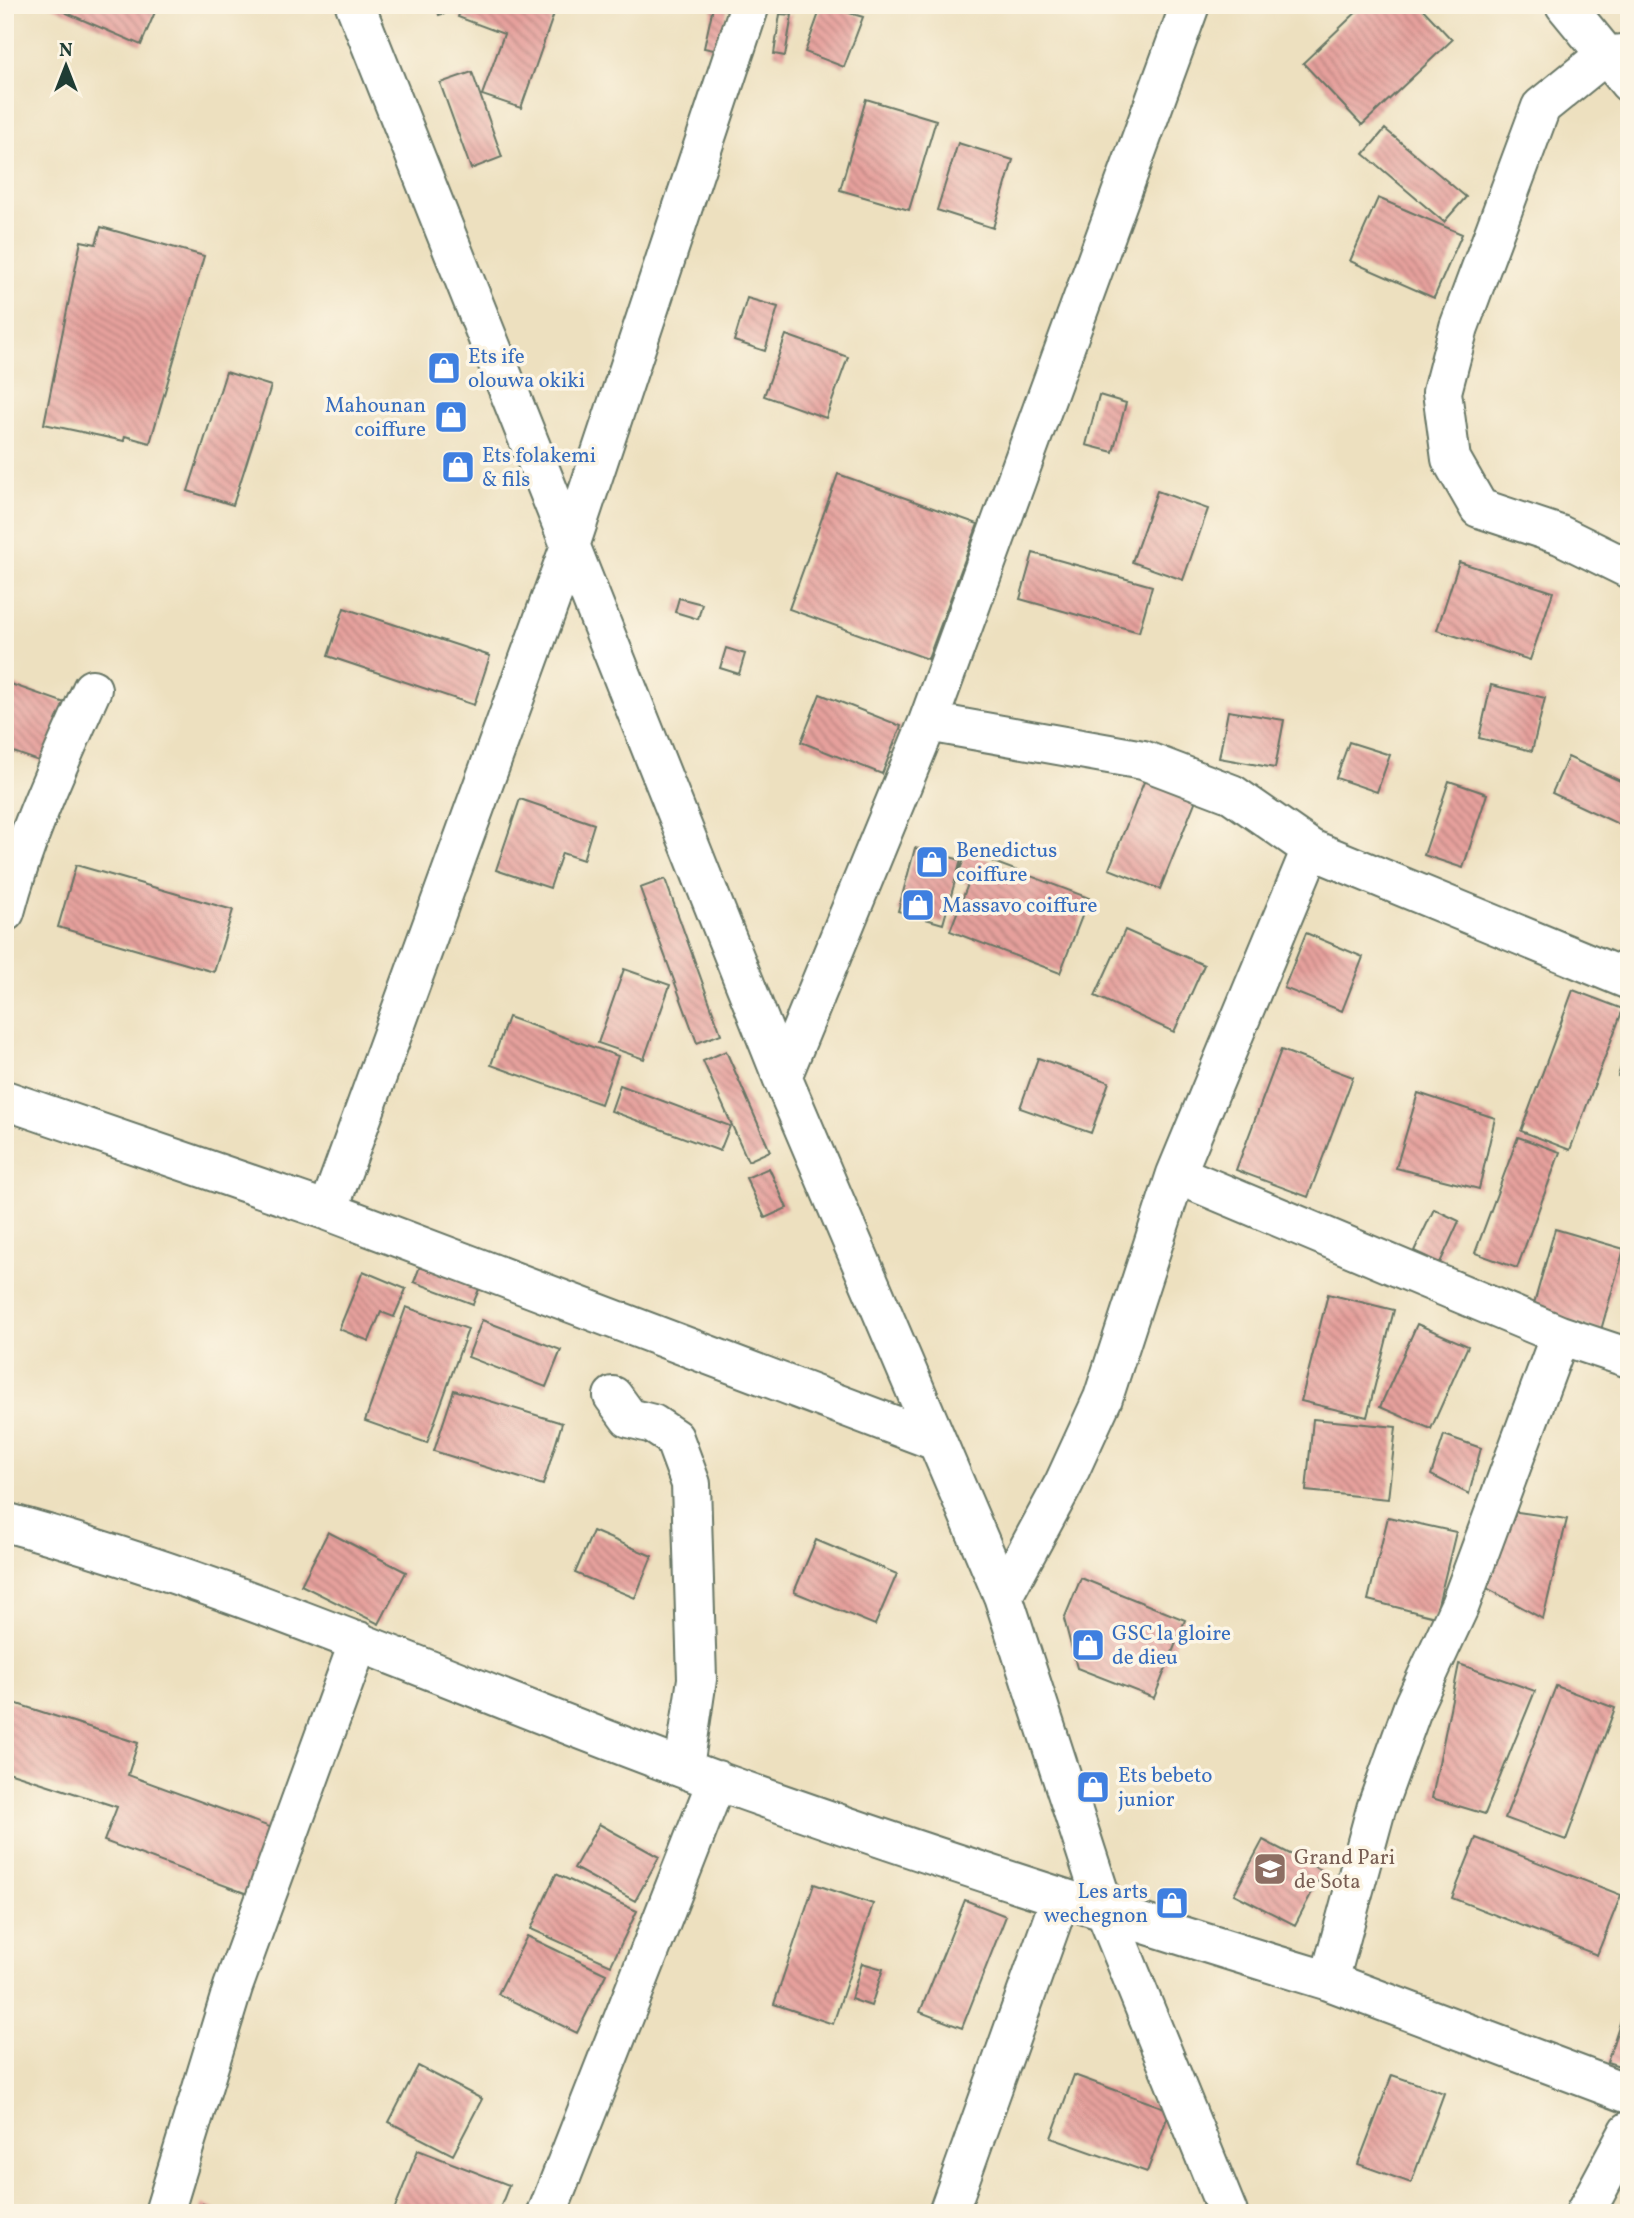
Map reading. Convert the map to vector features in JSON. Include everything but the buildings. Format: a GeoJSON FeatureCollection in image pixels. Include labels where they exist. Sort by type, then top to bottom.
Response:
{"type":"FeatureCollection","features":[{"type":"Feature","properties":{"kind":"street"},"geometry":{"type":"LineString","coordinates":[[355,5],[782,1077],[1003,1596],[1105,1913],[1228,2213]]}},
{"type":"Feature","properties":{"kind":"street"},"geometry":{"type":"LineString","coordinates":[[328,1211],[570,546],[750,5]]}},
{"type":"Feature","properties":{"kind":"street"},"geometry":{"type":"LineString","coordinates":[[782,1077],[928,722],[1191,5]]}},
{"type":"Feature","properties":{"kind":"street"},"geometry":{"type":"LineString","coordinates":[[1565,5],[1620,64],[1541,107],[1460,327],[1442,392],[1451,459],[1479,508],[1560,536],[1629,569]]}},
{"type":"Feature","properties":{"kind":"street"},"geometry":{"type":"LineString","coordinates":[[5,912],[51,780],[92,689]]}},
{"type":"Feature","properties":{"kind":"street"},"geometry":{"type":"LineString","coordinates":[[928,722],[1143,760],[1232,794],[1311,849],[1629,979]]}},
{"type":"Feature","properties":{"kind":"street"},"geometry":{"type":"LineString","coordinates":[[1003,1596],[1064,1483],[1104,1398],[1176,1174],[1311,849]]}},
{"type":"Feature","properties":{"kind":"street"},"geometry":{"type":"LineString","coordinates":[[5,1100],[328,1211],[936,1441]]}},
{"type":"Feature","properties":{"kind":"street"},"geometry":{"type":"LineString","coordinates":[[1176,1174],[1560,1335],[1629,1358]]}},
{"type":"Feature","properties":{"kind":"street"},"geometry":{"type":"LineString","coordinates":[[1329,1981],[1376,1809],[1414,1703],[1460,1605],[1560,1335]]}},
{"type":"Feature","properties":{"kind":"street"},"geometry":{"type":"LineString","coordinates":[[548,2213],[700,1774],[697,1592],[691,1484],[674,1438],[653,1424],[629,1418],[613,1396]]}},
{"type":"Feature","properties":{"kind":"street"},"geometry":{"type":"LineString","coordinates":[[5,1522],[94,1545],[359,1641],[700,1774],[1060,1899],[1329,1981],[1629,2094]]}},
{"type":"Feature","properties":{"kind":"street"},"geometry":{"type":"LineString","coordinates":[[164,2213],[233,1987],[359,1641]]}},
{"type":"Feature","properties":{"kind":"street"},"geometry":{"type":"LineString","coordinates":[[948,2213],[1060,1899]]}},
{"type":"Feature","properties":{"kind":"street"},"geometry":{"type":"LineString","coordinates":[[1585,2213],[1629,2131]]}},
{"type":"Feature","properties":{"kind":"place","name":"Ets ife olouwa okiki"},"geometry":{"type":"Point","coordinates":[444,368]}},
{"type":"Feature","properties":{"kind":"place","name":"Mahounan coiffure"},"geometry":{"type":"Point","coordinates":[451,417]}},
{"type":"Feature","properties":{"kind":"place","name":"Ets folakemi & fils"},"geometry":{"type":"Point","coordinates":[458,467]}},
{"type":"Feature","properties":{"kind":"place","name":"Benedictus coiffure"},"geometry":{"type":"Point","coordinates":[932,862]}},
{"type":"Feature","properties":{"kind":"place","name":"Massavo coiffure"},"geometry":{"type":"Point","coordinates":[918,905]}},
{"type":"Feature","properties":{"kind":"place","name":"GSC la gloire de dieu"},"geometry":{"type":"Point","coordinates":[1088,1645]}},
{"type":"Feature","properties":{"kind":"place","name":"Ets bebeto junior"},"geometry":{"type":"Point","coordinates":[1093,1787]}},
{"type":"Feature","properties":{"kind":"place","name":"Grand Pari de Sota"},"geometry":{"type":"Point","coordinates":[1270,1869]}},
{"type":"Feature","properties":{"kind":"place","name":"Les arts wechegnon"},"geometry":{"type":"Point","coordinates":[1172,1903]}}]}
